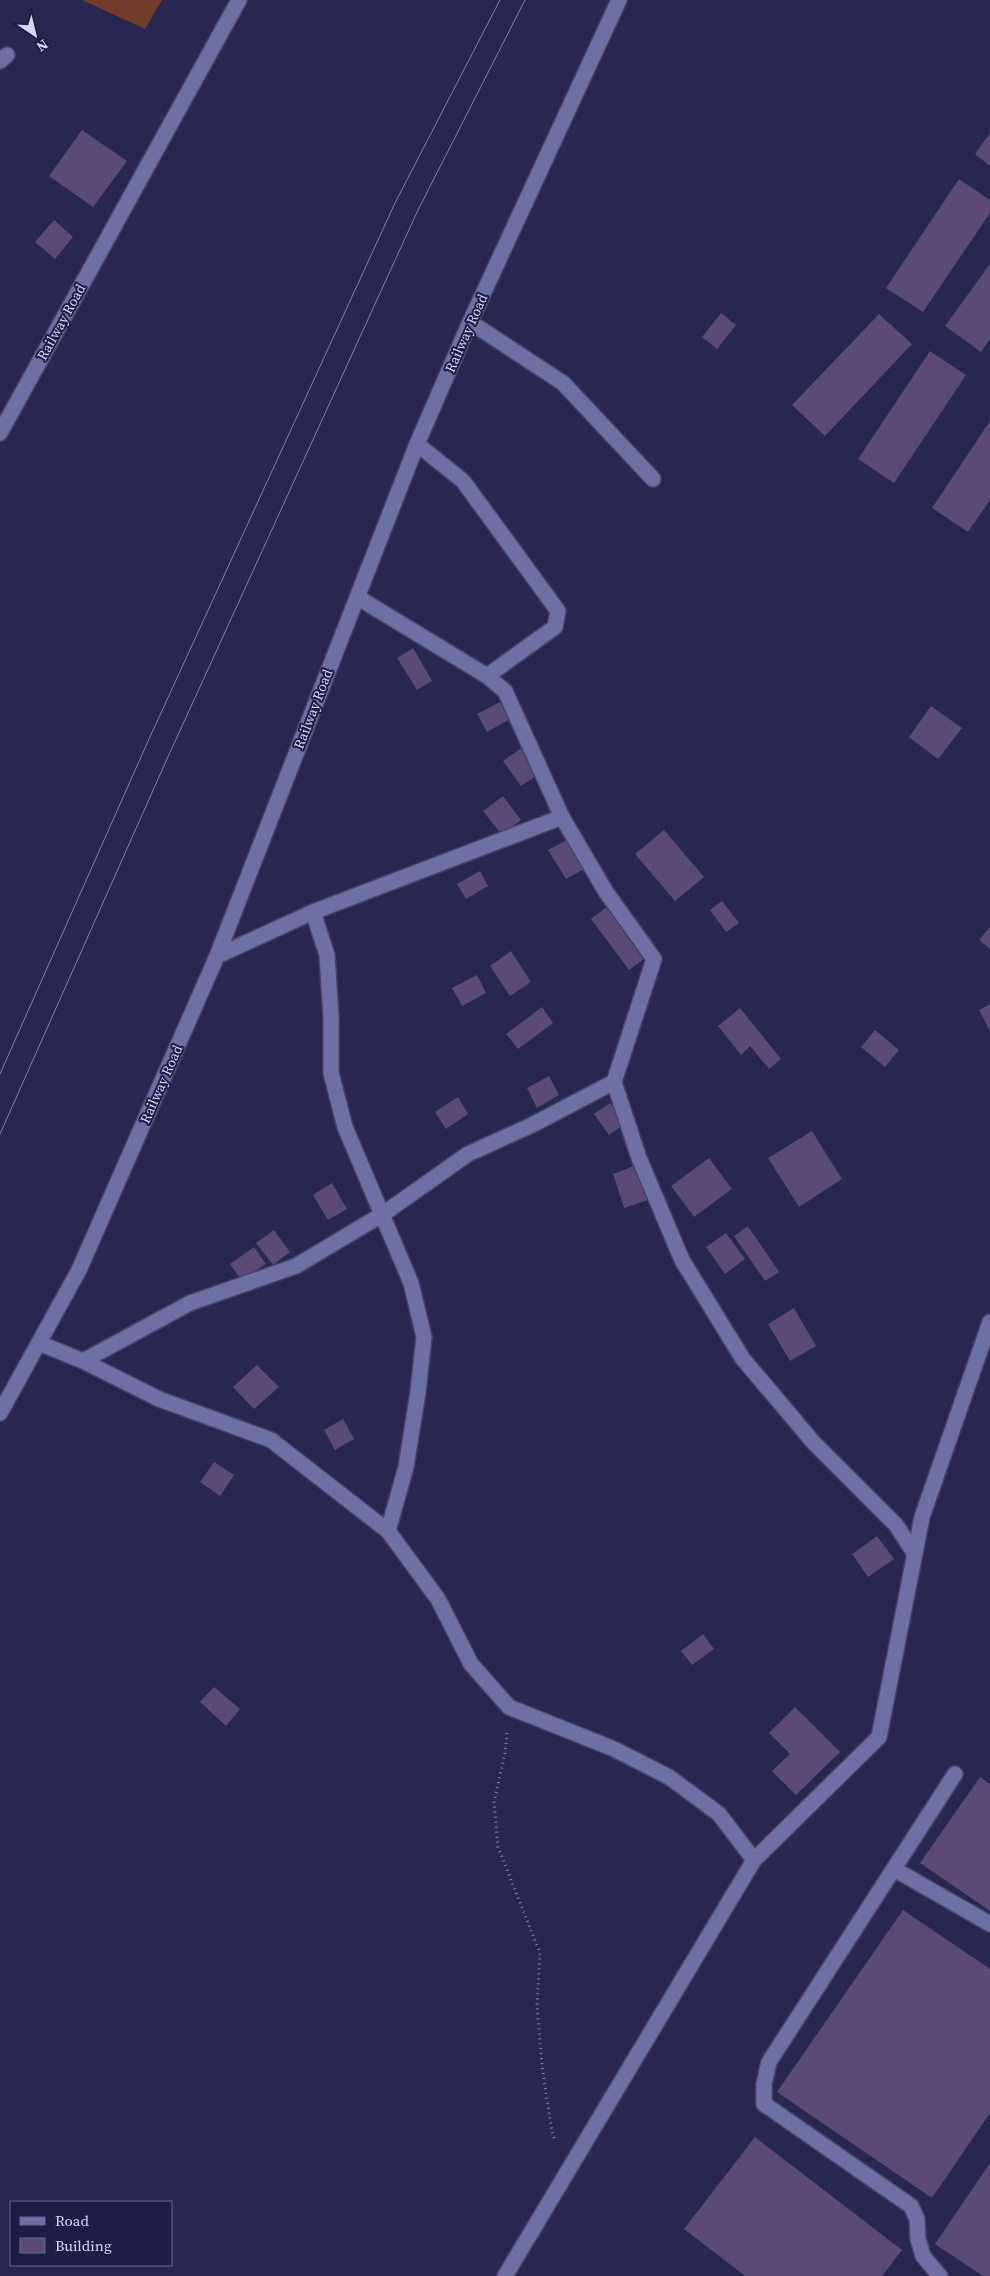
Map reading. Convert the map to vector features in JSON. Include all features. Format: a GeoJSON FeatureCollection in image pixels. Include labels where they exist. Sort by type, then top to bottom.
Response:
{"type":"FeatureCollection","features":[{"type":"Feature","properties":{"kind":"street","name":"Railway Road"},"geometry":{"type":"LineString","coordinates":[[0,433],[239,0]]}},
{"type":"Feature","properties":{"kind":"street","name":"Railway Road"},"geometry":{"type":"LineString","coordinates":[[0,1413],[79,1270],[217,956],[417,444],[470,322],[619,0]]}},
{"type":"Feature","properties":{"kind":"street"},"geometry":{"type":"LineString","coordinates":[[470,322],[563,383],[653,479]]}},
{"type":"Feature","properties":{"kind":"street"},"geometry":{"type":"LineString","coordinates":[[417,444],[463,481],[558,611],[555,627],[487,676]]}},
{"type":"Feature","properties":{"kind":"street"},"geometry":{"type":"LineString","coordinates":[[357,597],[487,676],[504,691],[562,817],[606,892],[654,959],[614,1082],[639,1158],[682,1260],[743,1359],[814,1444],[896,1525],[915,1554]]}},
{"type":"Feature","properties":{"kind":"street"},"geometry":{"type":"LineString","coordinates":[[217,956],[313,912],[562,817]]}},
{"type":"Feature","properties":{"kind":"street"},"geometry":{"type":"LineString","coordinates":[[313,912],[327,955],[331,1017],[331,1073],[346,1127],[411,1283],[424,1337],[418,1392],[406,1467],[388,1531]]}},
{"type":"Feature","properties":{"kind":"street"},"geometry":{"type":"LineString","coordinates":[[83,1361],[190,1303],[296,1266],[382,1214],[468,1154],[532,1125],[614,1082]]}},
{"type":"Feature","properties":{"kind":"street"},"geometry":{"type":"LineString","coordinates":[[505,2276],[754,1860],[879,1737],[922,1517],[990,1322]]}},
{"type":"Feature","properties":{"kind":"street"},"geometry":{"type":"LineString","coordinates":[[39,1344],[83,1361],[159,1400],[271,1440],[388,1531],[438,1599],[471,1664],[509,1707],[614,1748],[670,1777],[719,1814],[754,1860]]}},
{"type":"Feature","properties":{"kind":"street"},"geometry":{"type":"LineString","coordinates":[[940,2276],[923,2256],[918,2239],[917,2219],[911,2206],[764,2104],[764,2084],[769,2062],[955,1774]]}},
{"type":"Feature","properties":{"kind":"street"},"geometry":{"type":"LineString","coordinates":[[894,1869],[990,1924]]}},
{"type":"Feature","properties":{"kind":"path"},"geometry":{"type":"LineString","coordinates":[[509,1707],[505,1754],[494,1802],[498,1847],[540,1953],[537,2006],[542,2066],[552,2132],[568,2169]]}},
{"type":"Feature","properties":{"kind":"shaded area"},"geometry":{"type":"Polygon","coordinates":[[[82,0],[162,0],[145,29],[82,0]]]}},
{"type":"Feature","properties":{"kind":"building"},"geometry":{"type":"Polygon","coordinates":[[[82,130],[127,161],[93,207],[49,176],[82,130]]]}},
{"type":"Feature","properties":{"kind":"building"},"geometry":{"type":"Polygon","coordinates":[[[990,133],[990,166],[975,154],[990,133]]]}},
{"type":"Feature","properties":{"kind":"building"},"geometry":{"type":"Polygon","coordinates":[[[959,179],[990,200],[990,213],[923,312],[886,288],[959,179]]]}},
{"type":"Feature","properties":{"kind":"building"},"geometry":{"type":"Polygon","coordinates":[[[54,220],[73,237],[55,259],[35,242],[54,220]]]}},
{"type":"Feature","properties":{"kind":"building"},"geometry":{"type":"Polygon","coordinates":[[[990,264],[990,339],[981,352],[945,326],[990,264]]]}},
{"type":"Feature","properties":{"kind":"building"},"geometry":{"type":"Polygon","coordinates":[[[721,313],[736,325],[717,349],[702,337],[721,313]]]}},
{"type":"Feature","properties":{"kind":"building"},"geometry":{"type":"Polygon","coordinates":[[[879,314],[912,344],[825,436],[792,405],[879,314]]]}},
{"type":"Feature","properties":{"kind":"building"},"geometry":{"type":"Polygon","coordinates":[[[930,351],[966,375],[894,483],[858,459],[930,351]]]}},
{"type":"Feature","properties":{"kind":"building"},"geometry":{"type":"Polygon","coordinates":[[[990,421],[990,500],[968,532],[932,508],[990,421]]]}},
{"type":"Feature","properties":{"kind":"building"},"geometry":{"type":"Polygon","coordinates":[[[413,648],[432,681],[417,690],[397,658],[413,648]]]}},
{"type":"Feature","properties":{"kind":"building"},"geometry":{"type":"Polygon","coordinates":[[[502,701],[512,718],[487,732],[477,714],[502,701]]]}},
{"type":"Feature","properties":{"kind":"building"},"geometry":{"type":"Polygon","coordinates":[[[931,706],[962,728],[938,759],[909,737],[931,706]]]}},
{"type":"Feature","properties":{"kind":"building"},"geometry":{"type":"Polygon","coordinates":[[[523,747],[542,772],[521,786],[503,761],[523,747]]]}},
{"type":"Feature","properties":{"kind":"building"},"geometry":{"type":"Polygon","coordinates":[[[503,796],[521,820],[502,835],[483,811],[503,796]]]}},
{"type":"Feature","properties":{"kind":"building"},"geometry":{"type":"Polygon","coordinates":[[[664,830],[704,877],[675,901],[635,854],[664,830]]]}},
{"type":"Feature","properties":{"kind":"building"},"geometry":{"type":"Polygon","coordinates":[[[569,839],[586,868],[566,879],[548,850],[569,839]]]}},
{"type":"Feature","properties":{"kind":"building"},"geometry":{"type":"Polygon","coordinates":[[[480,871],[488,886],[466,899],[457,884],[480,871]]]}},
{"type":"Feature","properties":{"kind":"building"},"geometry":{"type":"Polygon","coordinates":[[[722,901],[739,923],[726,932],[710,910],[722,901]]]}},
{"type":"Feature","properties":{"kind":"building"},"geometry":{"type":"Polygon","coordinates":[[[608,906],[645,958],[629,970],[591,919],[608,906]]]}},
{"type":"Feature","properties":{"kind":"building"},"geometry":{"type":"Polygon","coordinates":[[[990,927],[990,949],[979,940],[990,927]]]}},
{"type":"Feature","properties":{"kind":"building"},"geometry":{"type":"Polygon","coordinates":[[[511,951],[531,982],[510,996],[490,966],[511,951]]]}},
{"type":"Feature","properties":{"kind":"building"},"geometry":{"type":"Polygon","coordinates":[[[477,975],[486,993],[462,1006],[452,988],[477,975]]]}},
{"type":"Feature","properties":{"kind":"building"},"geometry":{"type":"Polygon","coordinates":[[[990,1004],[990,1031],[979,1010],[990,1004]]]}},
{"type":"Feature","properties":{"kind":"building"},"geometry":{"type":"Polygon","coordinates":[[[542,1007],[553,1023],[518,1049],[506,1034],[542,1007]]]}},
{"type":"Feature","properties":{"kind":"building"},"geometry":{"type":"Polygon","coordinates":[[[740,1008],[781,1059],[769,1069],[750,1046],[741,1055],[718,1026],[740,1008]]]}},
{"type":"Feature","properties":{"kind":"building"},"geometry":{"type":"Polygon","coordinates":[[[875,1030],[899,1050],[885,1067],[861,1047],[875,1030]]]}},
{"type":"Feature","properties":{"kind":"building"},"geometry":{"type":"Polygon","coordinates":[[[549,1076],[559,1095],[537,1108],[527,1088],[549,1076]]]}},
{"type":"Feature","properties":{"kind":"building"},"geometry":{"type":"Polygon","coordinates":[[[458,1097],[468,1114],[446,1129],[435,1112],[458,1097]]]}},
{"type":"Feature","properties":{"kind":"building"},"geometry":{"type":"Polygon","coordinates":[[[610,1103],[625,1124],[609,1135],[594,1114],[610,1103]]]}},
{"type":"Feature","properties":{"kind":"building"},"geometry":{"type":"Polygon","coordinates":[[[812,1131],[842,1179],[799,1207],[768,1158],[812,1131]]]}},
{"type":"Feature","properties":{"kind":"building"},"geometry":{"type":"Polygon","coordinates":[[[709,1158],[732,1189],[694,1217],[671,1186],[709,1158]]]}},
{"type":"Feature","properties":{"kind":"building"},"geometry":{"type":"Polygon","coordinates":[[[639,1164],[651,1199],[624,1208],[613,1174],[639,1164]]]}},
{"type":"Feature","properties":{"kind":"building"},"geometry":{"type":"Polygon","coordinates":[[[332,1183],[347,1209],[328,1220],[313,1195],[332,1183]]]}},
{"type":"Feature","properties":{"kind":"building"},"geometry":{"type":"Polygon","coordinates":[[[748,1226],[779,1272],[765,1281],[734,1236],[748,1226]]]}},
{"type":"Feature","properties":{"kind":"building"},"geometry":{"type":"Polygon","coordinates":[[[274,1230],[290,1252],[273,1265],[256,1243],[274,1230]]]}},
{"type":"Feature","properties":{"kind":"building"},"geometry":{"type":"Polygon","coordinates":[[[726,1233],[745,1259],[725,1274],[706,1247],[726,1233]]]}},
{"type":"Feature","properties":{"kind":"building"},"geometry":{"type":"Polygon","coordinates":[[[254,1247],[266,1264],[241,1280],[230,1264],[254,1247]]]}},
{"type":"Feature","properties":{"kind":"building"},"geometry":{"type":"Polygon","coordinates":[[[794,1308],[816,1346],[790,1361],[768,1324],[794,1308]]]}},
{"type":"Feature","properties":{"kind":"building"},"geometry":{"type":"Polygon","coordinates":[[[257,1365],[279,1387],[254,1409],[233,1387],[257,1365]]]}},
{"type":"Feature","properties":{"kind":"building"},"geometry":{"type":"Polygon","coordinates":[[[343,1419],[354,1439],[335,1450],[324,1430],[343,1419]]]}},
{"type":"Feature","properties":{"kind":"building"},"geometry":{"type":"Polygon","coordinates":[[[214,1462],[234,1475],[220,1496],[200,1482],[214,1462]]]}},
{"type":"Feature","properties":{"kind":"building"},"geometry":{"type":"Polygon","coordinates":[[[877,1536],[894,1559],[868,1577],[852,1554],[877,1536]]]}},
{"type":"Feature","properties":{"kind":"building"},"geometry":{"type":"Polygon","coordinates":[[[703,1634],[714,1649],[692,1665],[681,1651],[703,1634]]]}},
{"type":"Feature","properties":{"kind":"building"},"geometry":{"type":"Polygon","coordinates":[[[214,1687],[240,1709],[226,1726],[200,1702],[214,1687]]]}},
{"type":"Feature","properties":{"kind":"building"},"geometry":{"type":"Polygon","coordinates":[[[795,1707],[840,1752],[796,1795],[772,1771],[790,1754],[769,1733],[795,1707]]]}},
{"type":"Feature","properties":{"kind":"building"},"geometry":{"type":"Polygon","coordinates":[[[980,1777],[990,1784],[990,1911],[920,1863],[980,1777]]]}},
{"type":"Feature","properties":{"kind":"building"},"geometry":{"type":"Polygon","coordinates":[[[903,1910],[990,1969],[990,2113],[932,2198],[777,2092],[903,1910]]]}},
{"type":"Feature","properties":{"kind":"building"},"geometry":{"type":"Polygon","coordinates":[[[755,2137],[902,2250],[882,2276],[745,2276],[684,2229],[755,2137]]]}},
{"type":"Feature","properties":{"kind":"building"},"geometry":{"type":"Polygon","coordinates":[[[990,2163],[990,2276],[983,2276],[935,2244],[990,2163]]]}},
{"type":"Feature","properties":{"kind":"tram line"},"geometry":{"type":"LineString","coordinates":[[0,1074],[149,739],[395,203],[500,0]]}},
{"type":"Feature","properties":{"kind":"tram line"},"geometry":{"type":"LineString","coordinates":[[0,1134],[167,759],[418,210],[525,0]]}}]}
